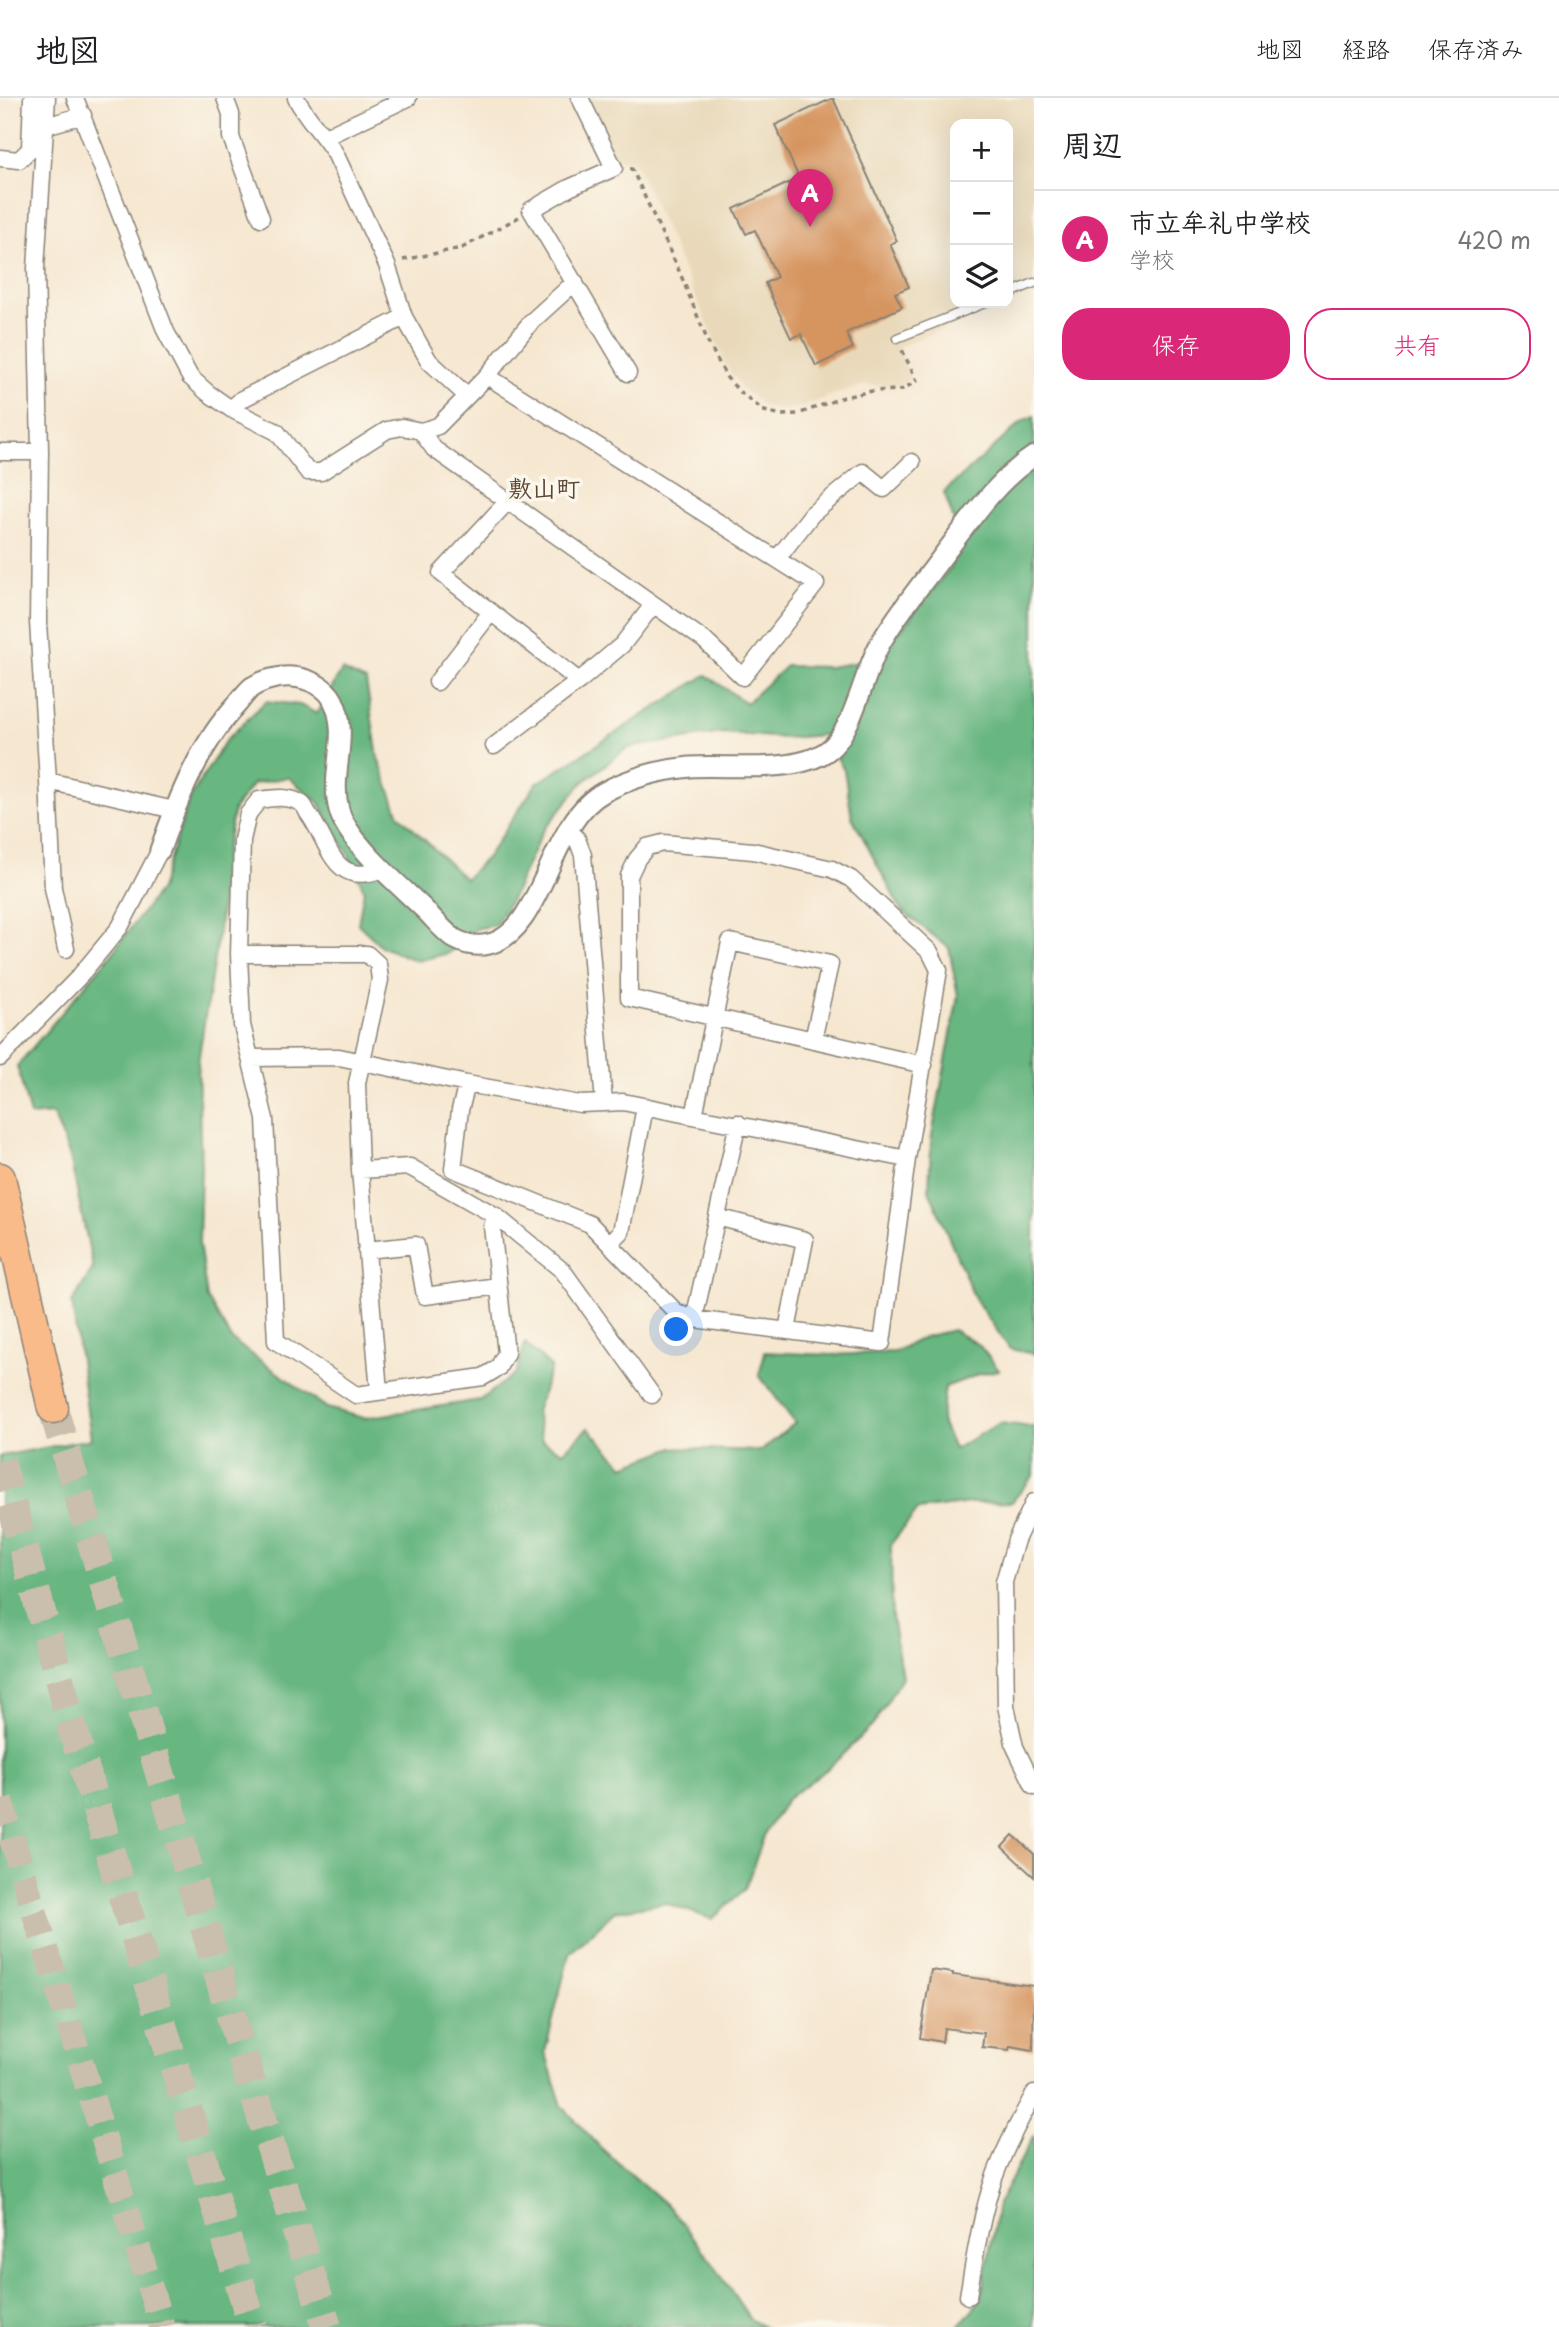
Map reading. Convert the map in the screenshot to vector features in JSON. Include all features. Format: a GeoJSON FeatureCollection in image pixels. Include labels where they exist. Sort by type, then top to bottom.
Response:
{"type":"FeatureCollection","features":[{"type":"Feature","properties":{"kind":"highway"},"geometry":{"type":"LineString","coordinates":[[0,1178],[53,1408]]}},
{"type":"Feature","properties":{"kind":"street"},"geometry":{"type":"LineString","coordinates":[[32,98],[38,125],[38,622],[53,888],[66,949]]}},
{"type":"Feature","properties":{"kind":"street"},"geometry":{"type":"LineString","coordinates":[[0,158],[19,160],[30,149],[47,98]]}},
{"type":"Feature","properties":{"kind":"street"},"geometry":{"type":"LineString","coordinates":[[75,98],[166,331],[190,377],[231,408],[277,432],[308,472],[321,472],[387,430],[402,427],[421,431],[438,426],[487,376],[531,322],[575,282]]}},
{"type":"Feature","properties":{"kind":"street"},"geometry":{"type":"LineString","coordinates":[[225,98],[231,114],[231,136],[261,218]]}},
{"type":"Feature","properties":{"kind":"street"},"geometry":{"type":"LineString","coordinates":[[296,98],[305,115],[335,153],[387,265],[404,317],[429,361],[467,396]]}},
{"type":"Feature","properties":{"kind":"street"},"geometry":{"type":"LineString","coordinates":[[325,137],[408,98]]}},
{"type":"Feature","properties":{"kind":"street"},"geometry":{"type":"LineString","coordinates":[[580,98],[614,168],[569,188],[531,210],[628,373]]}},
{"type":"Feature","properties":{"kind":"street"},"geometry":{"type":"LineString","coordinates":[[38,125],[83,115]]}},
{"type":"Feature","properties":{"kind":"street"},"geometry":{"type":"LineString","coordinates":[[231,408],[242,399],[404,317]]}},
{"type":"Feature","properties":{"kind":"street"},"geometry":{"type":"LineString","coordinates":[[421,431],[434,449],[704,640],[743,677],[816,584],[487,376]]}},
{"type":"Feature","properties":{"kind":"street"},"geometry":{"type":"LineString","coordinates":[[0,452],[40,452]]}},
{"type":"Feature","properties":{"kind":"street"},"geometry":{"type":"LineString","coordinates":[[1,1058],[78,978],[120,927],[160,850],[174,810],[201,756],[229,713],[253,687],[281,676],[306,678],[331,696],[340,718],[340,747],[335,785],[340,813],[351,834],[454,938],[477,947],[494,943],[511,932],[529,908],[567,828],[584,805],[597,796],[620,784],[656,772],[690,767],[806,762],[833,746],[846,725],[878,646],[905,606],[991,494],[1014,468],[1034,456]]}},
{"type":"Feature","properties":{"kind":"street"},"geometry":{"type":"LineString","coordinates":[[777,559],[812,514],[863,472],[884,489],[912,462]]}},
{"type":"Feature","properties":{"kind":"street"},"geometry":{"type":"LineString","coordinates":[[507,502],[441,573],[579,681]]}},
{"type":"Feature","properties":{"kind":"street"},"geometry":{"type":"LineString","coordinates":[[494,746],[622,645],[653,605]]}},
{"type":"Feature","properties":{"kind":"street"},"geometry":{"type":"LineString","coordinates":[[437,682],[491,612]]}},
{"type":"Feature","properties":{"kind":"street"},"geometry":{"type":"LineString","coordinates":[[48,781],[174,810]]}},
{"type":"Feature","properties":{"kind":"street"},"geometry":{"type":"LineString","coordinates":[[383,869],[368,875],[350,874],[332,860],[316,823],[302,804],[281,797],[259,800],[248,814],[242,839],[239,954],[242,1025],[265,1119],[276,1341],[356,1395],[483,1377],[498,1368],[506,1353],[492,1226],[496,1216]]}},
{"type":"Feature","properties":{"kind":"street"},"geometry":{"type":"LineString","coordinates":[[567,828],[577,839],[583,855],[604,1102]]}},
{"type":"Feature","properties":{"kind":"street"},"geometry":{"type":"LineString","coordinates":[[467,1084],[460,1110],[453,1169],[590,1224],[677,1313],[694,1319],[882,1343],[907,1160],[924,1065],[939,970],[930,952],[851,879],[832,869],[753,851],[663,843],[647,847],[637,859],[629,876],[629,998],[924,1065]]}},
{"type":"Feature","properties":{"kind":"street"},"geometry":{"type":"LineString","coordinates":[[694,1116],[730,942],[830,964],[813,1040]]}},
{"type":"Feature","properties":{"kind":"street"},"geometry":{"type":"LineString","coordinates":[[239,954],[367,954],[378,964],[380,980],[357,1083],[360,1170],[379,1391]]}},
{"type":"Feature","properties":{"kind":"street"},"geometry":{"type":"LineString","coordinates":[[251,1059],[339,1057],[580,1104],[623,1101],[907,1160]]}},
{"type":"Feature","properties":{"kind":"street"},"geometry":{"type":"LineString","coordinates":[[610,1243],[621,1232],[645,1107]]}},
{"type":"Feature","properties":{"kind":"street"},"geometry":{"type":"LineString","coordinates":[[694,1319],[738,1124]]}},
{"type":"Feature","properties":{"kind":"street"},"geometry":{"type":"LineString","coordinates":[[360,1170],[410,1167],[496,1216],[563,1271],[652,1395]]}},
{"type":"Feature","properties":{"kind":"street"},"geometry":{"type":"LineString","coordinates":[[717,1217],[805,1240],[787,1330]]}},
{"type":"Feature","properties":{"kind":"street"},"geometry":{"type":"LineString","coordinates":[[366,1250],[416,1245],[425,1296],[498,1286]]}},
{"type":"Feature","properties":{"kind":"street"},"geometry":{"type":"LineString","coordinates":[[1034,1502],[1016,1540],[1004,1582],[1006,1706],[1015,1746],[1034,1786]]}},
{"type":"Feature","properties":{"kind":"street"},"geometry":{"type":"LineString","coordinates":[[968,2296],[981,2227],[994,2179],[1012,2135],[1034,2094]]}},
{"type":"Feature","properties":{"kind":"lane"},"geometry":{"type":"LineString","coordinates":[[1013,292],[1034,283]]}},
{"type":"Feature","properties":{"kind":"lane"},"geometry":{"type":"LineString","coordinates":[[897,338],[972,308]]}},
{"type":"Feature","properties":{"kind":"path"},"geometry":{"type":"LineString","coordinates":[[614,168],[632,169],[680,273],[708,342],[727,377],[740,392],[764,411],[782,415],[798,414],[844,397],[872,391],[901,390],[917,381],[897,338]]}},
{"type":"Feature","properties":{"kind":"path"},"geometry":{"type":"LineString","coordinates":[[387,265],[462,248],[531,210]]}},
{"type":"Feature","properties":{"kind":"shaded area"},"geometry":{"type":"Polygon","coordinates":[[[585,98],[1034,98],[1034,292],[1013,301],[1013,119],[950,119],[950,308],[995,308],[898,347],[910,378],[898,386],[865,385],[801,407],[782,410],[763,406],[741,387],[726,365],[635,161],[613,158],[585,98]]]}},
{"type":"Feature","properties":{"kind":"green space"},"geometry":{"type":"Polygon","coordinates":[[[1034,416],[1034,1354],[1010,1349],[975,1299],[929,1190],[931,1140],[958,996],[949,948],[901,910],[852,817],[844,770],[824,735],[786,738],[722,733],[627,748],[582,783],[542,832],[513,896],[495,925],[475,929],[449,953],[417,961],[382,947],[358,924],[364,890],[349,856],[320,804],[288,777],[253,784],[234,809],[224,859],[220,921],[198,1062],[201,1167],[199,1243],[207,1298],[232,1340],[327,1408],[364,1418],[480,1400],[516,1373],[525,1343],[551,1367],[536,1412],[542,1441],[563,1452],[588,1428],[624,1466],[671,1448],[761,1451],[795,1423],[759,1375],[765,1352],[831,1355],[894,1352],[924,1337],[953,1330],[979,1345],[999,1370],[945,1387],[941,1420],[954,1449],[1000,1423],[1034,1427],[1034,1475],[1012,1502],[971,1503],[918,1510],[891,1544],[892,1617],[902,1677],[873,1725],[830,1767],[787,1799],[766,1831],[745,1889],[712,1919],[665,1903],[615,1911],[569,1954],[545,2052],[562,2106],[601,2148],[671,2209],[714,2265],[750,2319],[764,2327],[0,2327],[0,1456],[91,1439],[72,1303],[93,1268],[70,1157],[53,1114],[30,1116],[17,1066],[109,957],[160,889],[189,799],[226,740],[266,701],[300,705],[317,714],[342,670],[366,681],[378,758],[399,815],[465,879],[487,857],[536,784],[706,675],[746,703],[786,666],[829,667],[877,659],[951,567],[954,521],[944,492],[1024,420],[1034,416]]]}},
{"type":"Feature","properties":{"kind":"green space"},"geometry":{"type":"Polygon","coordinates":[[[1034,2135],[1034,2327],[958,2327],[981,2299],[998,2204],[1034,2135]]]}},
{"type":"Feature","properties":{"kind":"building"},"geometry":{"type":"Polygon","coordinates":[[[833,98],[897,241],[890,244],[909,287],[895,293],[902,307],[846,333],[853,348],[816,366],[801,334],[791,338],[765,283],[777,277],[755,230],[746,234],[734,209],[799,178],[775,125],[833,98]]]}},
{"type":"Feature","properties":{"kind":"building"},"geometry":{"type":"Polygon","coordinates":[[[1013,1835],[1034,1854],[1034,1877],[1002,1847],[1013,1835]]]}},
{"type":"Feature","properties":{"kind":"building"},"geometry":{"type":"Polygon","coordinates":[[[931,1970],[1034,1986],[1033,2050],[1010,2046],[1009,2050],[982,2047],[984,2033],[944,2028],[942,2042],[920,2038],[931,1970]]]}},
{"type":"Feature","properties":{"kind":"tunnel"},"geometry":{"type":"LineString","coordinates":[[53,1408],[246,2067],[327,2327]]}},
{"type":"Feature","properties":{"kind":"tunnel"},"geometry":{"type":"LineString","coordinates":[[0,1461],[73,1730],[253,2327]]}},
{"type":"Feature","properties":{"kind":"tunnel"},"geometry":{"type":"LineString","coordinates":[[0,1800],[162,2327]]}},
{"type":"Feature","properties":{"kind":"place","name":"市立牟礼中学校"},"geometry":{"type":"Point","coordinates":[810,227]}},
{"type":"Feature","properties":{"kind":"district","name":"敷山町"},"geometry":{"type":"Point","coordinates":[544,487]}}]}
